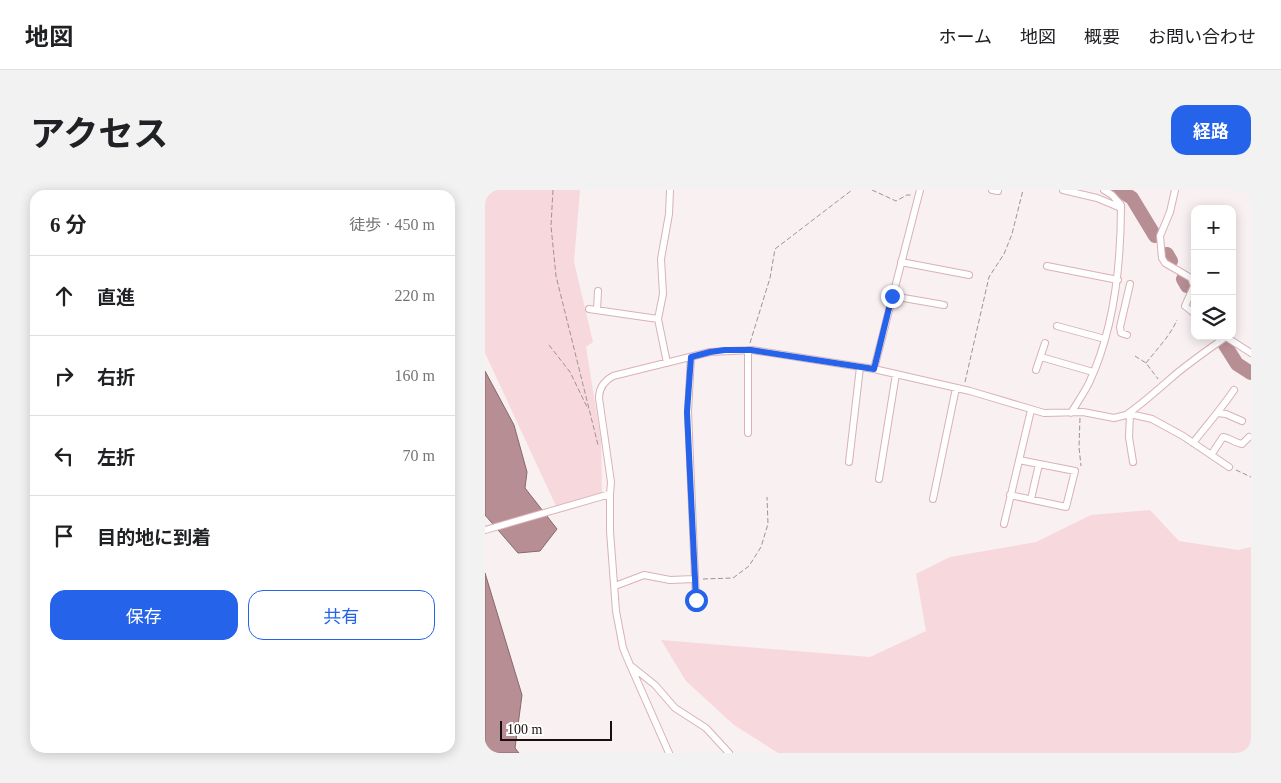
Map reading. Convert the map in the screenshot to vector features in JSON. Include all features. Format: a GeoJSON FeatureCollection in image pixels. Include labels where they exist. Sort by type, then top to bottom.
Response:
{"type":"FeatureCollection","features":[{"type":"Feature","properties":{"kind":"street"},"geometry":{"type":"LineString","coordinates":[[667,364],[658,319],[663,294],[661,259],[669,214],[670,190]]}},
{"type":"Feature","properties":{"kind":"street"},"geometry":{"type":"LineString","coordinates":[[1063,190],[1097,198],[1121,208]]}},
{"type":"Feature","properties":{"kind":"street"},"geometry":{"type":"LineString","coordinates":[[1071,413],[1089,383],[1105,339],[1118,280],[1121,206],[1112,195],[1104,190]]}},
{"type":"Feature","properties":{"kind":"street"},"geometry":{"type":"LineString","coordinates":[[1174,190],[1170,212],[1160,236],[1163,258],[1165,263],[1191,278],[1194,286],[1185,306],[1191,311]]}},
{"type":"Feature","properties":{"kind":"street"},"geometry":{"type":"LineString","coordinates":[[874,369],[919,193]]}},
{"type":"Feature","properties":{"kind":"street"},"geometry":{"type":"LineString","coordinates":[[901,262],[969,275]]}},
{"type":"Feature","properties":{"kind":"street"},"geometry":{"type":"LineString","coordinates":[[1047,266],[1118,280]]}},
{"type":"Feature","properties":{"kind":"street"},"geometry":{"type":"LineString","coordinates":[[1127,336],[1121,333],[1121,324],[1129,284]]}},
{"type":"Feature","properties":{"kind":"street"},"geometry":{"type":"LineString","coordinates":[[597,310],[598,291]]}},
{"type":"Feature","properties":{"kind":"street"},"geometry":{"type":"LineString","coordinates":[[892,296],[944,305]]}},
{"type":"Feature","properties":{"kind":"street"},"geometry":{"type":"LineString","coordinates":[[589,309],[658,319]]}},
{"type":"Feature","properties":{"kind":"street"},"geometry":{"type":"LineString","coordinates":[[1109,322],[1121,324]]}},
{"type":"Feature","properties":{"kind":"street"},"geometry":{"type":"LineString","coordinates":[[1057,326],[1105,339]]}},
{"type":"Feature","properties":{"kind":"street"},"geometry":{"type":"LineString","coordinates":[[669,753],[623,648],[616,611],[610,531],[611,482],[599,398],[602,385],[613,376],[710,352],[747,350],[874,369],[960,389],[1043,414],[1081,412],[1115,418],[1127,415],[1147,401],[1195,359],[1221,340]]}},
{"type":"Feature","properties":{"kind":"street"},"geometry":{"type":"LineString","coordinates":[[1230,340],[1251,353]]}},
{"type":"Feature","properties":{"kind":"street"},"geometry":{"type":"LineString","coordinates":[[1036,370],[1045,343]]}},
{"type":"Feature","properties":{"kind":"street"},"geometry":{"type":"LineString","coordinates":[[747,350],[748,433]]}},
{"type":"Feature","properties":{"kind":"street"},"geometry":{"type":"LineString","coordinates":[[691,357],[687,412],[696,600]]}},
{"type":"Feature","properties":{"kind":"street"},"geometry":{"type":"LineString","coordinates":[[1041,357],[1093,372]]}},
{"type":"Feature","properties":{"kind":"street"},"geometry":{"type":"LineString","coordinates":[[849,462],[860,367]]}},
{"type":"Feature","properties":{"kind":"street"},"geometry":{"type":"LineString","coordinates":[[879,479],[896,374]]}},
{"type":"Feature","properties":{"kind":"street"},"geometry":{"type":"LineString","coordinates":[[933,499],[960,389]]}},
{"type":"Feature","properties":{"kind":"street"},"geometry":{"type":"LineString","coordinates":[[1193,443],[1234,390]]}},
{"type":"Feature","properties":{"kind":"street"},"geometry":{"type":"LineString","coordinates":[[1004,524],[1031,410]]}},
{"type":"Feature","properties":{"kind":"street"},"geometry":{"type":"LineString","coordinates":[[1217,413],[1243,420]]}},
{"type":"Feature","properties":{"kind":"street"},"geometry":{"type":"LineString","coordinates":[[1127,415],[1152,419],[1229,467]]}},
{"type":"Feature","properties":{"kind":"street"},"geometry":{"type":"LineString","coordinates":[[1127,415],[1133,462]]}},
{"type":"Feature","properties":{"kind":"street"},"geometry":{"type":"LineString","coordinates":[[1211,455],[1223,437],[1229,438],[1237,444],[1242,444],[1249,437]]}},
{"type":"Feature","properties":{"kind":"street"},"geometry":{"type":"LineString","coordinates":[[1011,495],[1066,507],[1075,471],[1019,460]]}},
{"type":"Feature","properties":{"kind":"street"},"geometry":{"type":"LineString","coordinates":[[1031,499],[1039,464]]}},
{"type":"Feature","properties":{"kind":"street"},"geometry":{"type":"LineString","coordinates":[[485,530],[610,494]]}},
{"type":"Feature","properties":{"kind":"street"},"geometry":{"type":"LineString","coordinates":[[615,586],[644,575],[670,580],[695,579]]}},
{"type":"Feature","properties":{"kind":"street"},"geometry":{"type":"LineString","coordinates":[[630,665],[655,685],[675,708],[706,728],[729,753]]}},
{"type":"Feature","properties":{"kind":"path"},"geometry":{"type":"LineString","coordinates":[[553,190],[551,226],[556,276],[599,448]]}},
{"type":"Feature","properties":{"kind":"path"},"geometry":{"type":"LineString","coordinates":[[747,350],[770,278],[775,249],[852,190]]}},
{"type":"Feature","properties":{"kind":"path"},"geometry":{"type":"LineString","coordinates":[[872,190],[896,200],[907,195],[919,193]]}},
{"type":"Feature","properties":{"kind":"path"},"geometry":{"type":"LineString","coordinates":[[960,389],[989,278],[1004,254],[1012,234],[1023,190]]}},
{"type":"Feature","properties":{"kind":"path"},"geometry":{"type":"LineString","coordinates":[[1146,363],[1169,335],[1177,320]]}},
{"type":"Feature","properties":{"kind":"path"},"geometry":{"type":"LineString","coordinates":[[549,345],[570,372],[590,412]]}},
{"type":"Feature","properties":{"kind":"path"},"geometry":{"type":"LineString","coordinates":[[1135,356],[1146,363],[1163,386]]}},
{"type":"Feature","properties":{"kind":"path"},"geometry":{"type":"LineString","coordinates":[[1081,412],[1079,447],[1081,465]]}},
{"type":"Feature","properties":{"kind":"path"},"geometry":{"type":"LineString","coordinates":[[1229,467],[1251,477]]}},
{"type":"Feature","properties":{"kind":"path"},"geometry":{"type":"LineString","coordinates":[[695,579],[733,578],[749,566],[761,548],[767,524],[767,496]]}},
{"type":"Feature","properties":{"kind":"shaded area"},"geometry":{"type":"Polygon","coordinates":[[[485,190],[580,190],[574,262],[593,342],[586,347],[601,440],[602,493],[556,506],[485,353],[485,190]]]}},
{"type":"Feature","properties":{"kind":"shaded area"},"geometry":{"type":"Polygon","coordinates":[[[485,371],[514,425],[527,472],[525,488],[557,529],[540,551],[518,553],[485,515],[485,371]]]}},
{"type":"Feature","properties":{"kind":"shaded area"},"geometry":{"type":"Polygon","coordinates":[[[1150,510],[1179,541],[1238,550],[1251,547],[1251,753],[778,753],[734,725],[686,681],[661,640],[870,657],[926,631],[916,574],[950,557],[1036,542],[1091,515],[1150,510]]]}},
{"type":"Feature","properties":{"kind":"shaded area"},"geometry":{"type":"Polygon","coordinates":[[[485,573],[522,695],[515,748],[519,753],[485,753],[485,573]]]}},
{"type":"Feature","properties":{"kind":"waterway"},"geometry":{"type":"LineString","coordinates":[[1119,190],[1132,198],[1155,236]]}},
{"type":"Feature","properties":{"kind":"waterway"},"geometry":{"type":"LineString","coordinates":[[1167,254],[1171,261]]}},
{"type":"Feature","properties":{"kind":"waterway"},"geometry":{"type":"LineString","coordinates":[[1183,279],[1187,286]]}},
{"type":"Feature","properties":{"kind":"waterway"},"geometry":{"type":"LineString","coordinates":[[1225,345],[1237,364],[1251,373]]}},
{"type":"Feature","properties":{"kind":"route"},"geometry":{"type":"LineString","coordinates":[[696,600],[690,435],[687,412],[691,357],[710,352],[739,349],[874,369],[892,296]]}}]}
